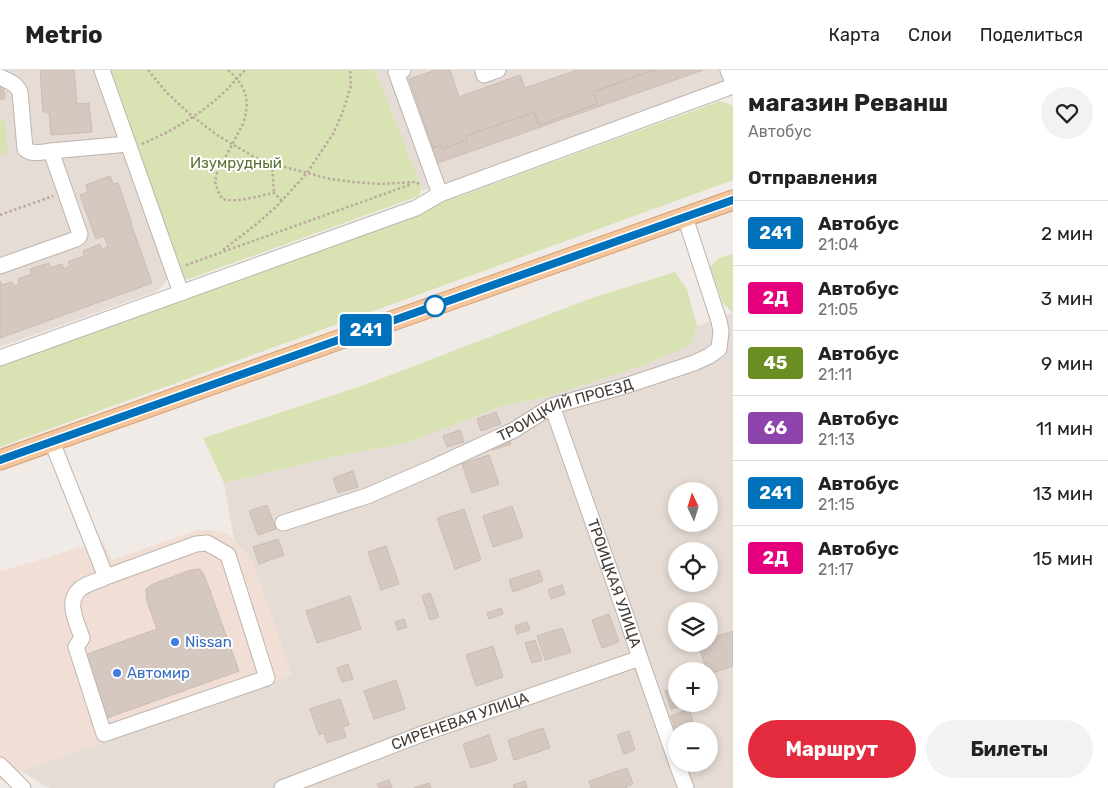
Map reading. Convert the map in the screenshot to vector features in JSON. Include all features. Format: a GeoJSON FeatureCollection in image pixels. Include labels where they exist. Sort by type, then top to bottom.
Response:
{"type":"FeatureCollection","features":[{"type":"Feature","properties":{"kind":"main road"},"geometry":{"type":"LineString","coordinates":[[0,460],[733,200]]}},
{"type":"Feature","properties":{"kind":"street"},"geometry":{"type":"LineString","coordinates":[[102,70],[181,293]]}},
{"type":"Feature","properties":{"kind":"street"},"geometry":{"type":"LineString","coordinates":[[403,70],[396,72],[440,194]]}},
{"type":"Feature","properties":{"kind":"street"},"geometry":{"type":"LineString","coordinates":[[483,70],[484,75],[498,70]]}},
{"type":"Feature","properties":{"kind":"street"},"geometry":{"type":"LineString","coordinates":[[728,70],[733,82]]}},
{"type":"Feature","properties":{"kind":"street"},"geometry":{"type":"LineString","coordinates":[[0,77],[18,87],[20,92],[25,149],[29,152],[129,146]]}},
{"type":"Feature","properties":{"kind":"street"},"geometry":{"type":"LineString","coordinates":[[0,358],[416,208],[440,194],[733,86]]}},
{"type":"Feature","properties":{"kind":"street"},"geometry":{"type":"LineString","coordinates":[[0,266],[79,237],[80,231],[51,151]]}},
{"type":"Feature","properties":{"kind":"street","name":"ТРОИЦКИЙ ПРОЕЗД"},"geometry":{"type":"LineString","coordinates":[[283,523],[367,496],[426,471],[514,430],[552,406],[626,386],[694,363],[719,349],[727,330],[719,321],[685,217]]}},
{"type":"Feature","properties":{"kind":"street","name":"ТРОИЦКАЯ УЛИЦА"},"geometry":{"type":"LineString","coordinates":[[552,406],[668,737]]}},
{"type":"Feature","properties":{"kind":"street"},"geometry":{"type":"LineString","coordinates":[[52,442],[106,577]]}},
{"type":"Feature","properties":{"kind":"street"},"geometry":{"type":"LineString","coordinates":[[207,543],[216,547],[228,555],[267,678],[104,734],[76,647],[82,638],[72,606],[74,597],[81,588],[106,577],[196,544],[207,543]]}},
{"type":"Feature","properties":{"kind":"street","name":"СИРЕНЕВАЯ УЛИЦА"},"geometry":{"type":"LineString","coordinates":[[282,788],[422,734],[640,658]]}},
{"type":"Feature","properties":{"kind":"street"},"geometry":{"type":"LineString","coordinates":[[0,765],[23,788]]}},
{"type":"Feature","properties":{"kind":"street","name":"ТРОИЦКАЯ УЛИЦА"},"geometry":{"type":"LineString","coordinates":[[680,772],[686,788]]}},
{"type":"Feature","properties":{"kind":"path"},"geometry":{"type":"LineString","coordinates":[[148,70],[193,117],[217,135],[256,158],[330,179],[381,184],[416,182],[440,194]]}},
{"type":"Feature","properties":{"kind":"path"},"geometry":{"type":"LineString","coordinates":[[228,70],[238,78],[246,95],[247,106],[244,124],[217,173],[215,182],[218,191],[222,199],[229,200],[241,200],[274,193]]}},
{"type":"Feature","properties":{"kind":"path"},"geometry":{"type":"LineString","coordinates":[[129,146],[154,138],[193,117],[221,95],[246,70]]}},
{"type":"Feature","properties":{"kind":"path"},"geometry":{"type":"LineString","coordinates":[[220,253],[259,222],[307,174],[333,134],[342,114],[351,86],[350,70]]}},
{"type":"Feature","properties":{"kind":"path"},"geometry":{"type":"LineString","coordinates":[[272,164],[274,193],[282,201]]}},
{"type":"Feature","properties":{"kind":"path"},"geometry":{"type":"LineString","coordinates":[[173,269],[416,182]]}},
{"type":"Feature","properties":{"kind":"path"},"geometry":{"type":"LineString","coordinates":[[0,215],[66,191]]}},
{"type":"Feature","properties":{"kind":"shaded area"},"geometry":{"type":"Polygon","coordinates":[[[0,70],[95,70],[170,274],[164,285],[155,292],[0,347],[0,70]]]}},
{"type":"Feature","properties":{"kind":"shaded area"},"geometry":{"type":"Polygon","coordinates":[[[375,70],[733,70],[733,81],[442,187],[421,190],[420,183],[375,70]]]}},
{"type":"Feature","properties":{"kind":"shaded area"},"geometry":{"type":"Polygon","coordinates":[[[733,313],[733,788],[50,788],[22,771],[292,675],[252,561],[234,539],[224,483],[337,456],[407,443],[502,406],[543,398],[647,364],[691,345],[697,326],[733,313]]]}},
{"type":"Feature","properties":{"kind":"shaded area"},"geometry":{"type":"Polygon","coordinates":[[[198,530],[214,530],[226,533],[234,539],[252,561],[292,675],[0,780],[0,571],[103,540],[112,560],[198,530]]]}},
{"type":"Feature","properties":{"kind":"green space","name":"Изумрудный"},"geometry":{"type":"Polygon","coordinates":[[[106,70],[375,70],[420,183],[421,190],[419,196],[186,280],[180,276],[106,70]]]}},
{"type":"Feature","properties":{"kind":"green space"},"geometry":{"type":"Polygon","coordinates":[[[720,101],[733,106],[733,180],[0,447],[0,364],[720,101]]]}},
{"type":"Feature","properties":{"kind":"green space"},"geometry":{"type":"Polygon","coordinates":[[[5,120],[8,154],[0,155],[0,121],[5,120]]]}},
{"type":"Feature","properties":{"kind":"green space"},"geometry":{"type":"Polygon","coordinates":[[[733,254],[733,313],[723,303],[710,267],[719,258],[733,254]]]}},
{"type":"Feature","properties":{"kind":"green space"},"geometry":{"type":"Polygon","coordinates":[[[675,272],[687,289],[697,326],[691,345],[647,364],[543,398],[502,406],[407,443],[337,456],[224,483],[203,438],[367,384],[589,299],[675,272]]]}},
{"type":"Feature","properties":{"kind":"building"},"geometry":{"type":"Polygon","coordinates":[[[40,70],[74,70],[77,104],[89,103],[92,132],[51,135],[49,112],[43,112],[40,70]]]}},
{"type":"Feature","properties":{"kind":"building"},"geometry":{"type":"Polygon","coordinates":[[[436,70],[450,70],[459,97],[520,75],[525,88],[577,70],[654,70],[593,92],[597,104],[539,125],[534,112],[466,136],[467,140],[442,149],[441,145],[433,148],[409,79],[436,70]]]}},
{"type":"Feature","properties":{"kind":"building"},"geometry":{"type":"Polygon","coordinates":[[[654,70],[661,70],[662,72],[666,70],[703,70],[432,165],[425,145],[431,143],[433,148],[441,145],[442,149],[467,140],[466,136],[534,112],[539,125],[597,104],[593,92],[654,70]]]}},
{"type":"Feature","properties":{"kind":"building"},"geometry":{"type":"Polygon","coordinates":[[[0,84],[3,84],[5,99],[0,99],[0,84]]]}},
{"type":"Feature","properties":{"kind":"building"},"geometry":{"type":"Polygon","coordinates":[[[110,176],[113,184],[118,183],[152,283],[0,338],[0,281],[1,285],[12,282],[14,286],[19,285],[18,279],[32,274],[30,269],[49,263],[50,268],[62,264],[64,269],[70,266],[68,262],[84,256],[83,251],[100,244],[102,249],[108,247],[104,236],[96,239],[80,195],[88,192],[86,185],[110,176]]]}},
{"type":"Feature","properties":{"kind":"building"},"geometry":{"type":"Polygon","coordinates":[[[496,412],[501,424],[481,431],[477,419],[496,412]]]}},
{"type":"Feature","properties":{"kind":"building"},"geometry":{"type":"Polygon","coordinates":[[[460,430],[464,442],[447,447],[443,436],[460,430]]]}},
{"type":"Feature","properties":{"kind":"building"},"geometry":{"type":"Polygon","coordinates":[[[509,438],[511,444],[492,450],[490,445],[509,438]]]}},
{"type":"Feature","properties":{"kind":"building"},"geometry":{"type":"Polygon","coordinates":[[[489,455],[499,484],[472,493],[462,464],[489,455]]]}},
{"type":"Feature","properties":{"kind":"building"},"geometry":{"type":"Polygon","coordinates":[[[353,471],[358,487],[338,493],[333,478],[353,471]]]}},
{"type":"Feature","properties":{"kind":"building"},"geometry":{"type":"Polygon","coordinates":[[[267,505],[276,529],[258,535],[249,511],[267,505]]]}},
{"type":"Feature","properties":{"kind":"building"},"geometry":{"type":"Polygon","coordinates":[[[512,506],[523,537],[493,547],[483,516],[512,506]]]}},
{"type":"Feature","properties":{"kind":"building"},"geometry":{"type":"Polygon","coordinates":[[[464,509],[481,560],[455,569],[437,518],[464,509]]]}},
{"type":"Feature","properties":{"kind":"building"},"geometry":{"type":"Polygon","coordinates":[[[278,539],[284,555],[259,564],[253,547],[278,539]]]}},
{"type":"Feature","properties":{"kind":"building"},"geometry":{"type":"Polygon","coordinates":[[[386,546],[399,584],[381,590],[368,552],[386,546]]]}},
{"type":"Feature","properties":{"kind":"building","name":"Nissan"},"geometry":{"type":"Polygon","coordinates":[[[200,569],[205,577],[239,671],[107,718],[85,655],[157,629],[147,601],[146,589],[153,584],[191,570],[200,569]]]}},
{"type":"Feature","properties":{"kind":"building"},"geometry":{"type":"Polygon","coordinates":[[[539,570],[543,581],[513,592],[509,580],[539,570]]]}},
{"type":"Feature","properties":{"kind":"building"},"geometry":{"type":"Polygon","coordinates":[[[562,585],[565,594],[551,599],[548,590],[562,585]]]}},
{"type":"Feature","properties":{"kind":"building"},"geometry":{"type":"Polygon","coordinates":[[[430,593],[439,617],[430,620],[422,596],[430,593]]]}},
{"type":"Feature","properties":{"kind":"building"},"geometry":{"type":"Polygon","coordinates":[[[350,596],[361,629],[317,643],[306,611],[350,596]]]}},
{"type":"Feature","properties":{"kind":"building"},"geometry":{"type":"Polygon","coordinates":[[[501,608],[503,614],[489,619],[487,613],[501,608]]]}},
{"type":"Feature","properties":{"kind":"building"},"geometry":{"type":"Polygon","coordinates":[[[609,614],[619,642],[602,648],[592,620],[609,614]]]}},
{"type":"Feature","properties":{"kind":"building"},"geometry":{"type":"Polygon","coordinates":[[[404,619],[407,627],[398,630],[395,622],[404,619]]]}},
{"type":"Feature","properties":{"kind":"building"},"geometry":{"type":"Polygon","coordinates":[[[527,622],[530,630],[517,634],[515,626],[527,622]]]}},
{"type":"Feature","properties":{"kind":"building"},"geometry":{"type":"Polygon","coordinates":[[[562,628],[571,652],[545,660],[537,636],[562,628]]]}},
{"type":"Feature","properties":{"kind":"building"},"geometry":{"type":"Polygon","coordinates":[[[733,631],[733,666],[718,671],[718,662],[704,662],[701,652],[718,652],[718,636],[733,631]]]}},
{"type":"Feature","properties":{"kind":"building"},"geometry":{"type":"Polygon","coordinates":[[[535,640],[542,660],[532,663],[525,643],[535,640]]]}},
{"type":"Feature","properties":{"kind":"building"},"geometry":{"type":"Polygon","coordinates":[[[493,646],[503,677],[476,686],[466,655],[493,646]]]}},
{"type":"Feature","properties":{"kind":"building"},"geometry":{"type":"Polygon","coordinates":[[[348,664],[353,679],[342,682],[337,668],[348,664]]]}},
{"type":"Feature","properties":{"kind":"building"},"geometry":{"type":"Polygon","coordinates":[[[396,680],[405,709],[374,719],[364,691],[396,680]]]}},
{"type":"Feature","properties":{"kind":"building"},"geometry":{"type":"Polygon","coordinates":[[[340,699],[349,725],[343,727],[346,737],[327,743],[324,733],[319,735],[310,709],[340,699]]]}},
{"type":"Feature","properties":{"kind":"building"},"geometry":{"type":"Polygon","coordinates":[[[681,712],[690,712],[693,722],[673,722],[671,716],[681,712]]]}},
{"type":"Feature","properties":{"kind":"building"},"geometry":{"type":"Polygon","coordinates":[[[543,728],[550,748],[514,760],[508,740],[543,728]]]}},
{"type":"Feature","properties":{"kind":"building"},"geometry":{"type":"Polygon","coordinates":[[[629,731],[635,750],[624,754],[617,735],[629,731]]]}},
{"type":"Feature","properties":{"kind":"building"},"geometry":{"type":"Polygon","coordinates":[[[489,735],[497,760],[471,768],[463,744],[489,735]]]}},
{"type":"Feature","properties":{"kind":"building"},"geometry":{"type":"Polygon","coordinates":[[[627,768],[633,784],[627,788],[591,788],[589,781],[627,768]]]}},
{"type":"Feature","properties":{"kind":"building"},"geometry":{"type":"Polygon","coordinates":[[[389,780],[392,788],[379,788],[377,784],[389,780]]]}},
{"type":"Feature","properties":{"kind":"building"},"geometry":{"type":"Polygon","coordinates":[[[525,781],[527,788],[514,788],[513,785],[525,781]]]}},
{"type":"Feature","properties":{"kind":"building"},"geometry":{"type":"Polygon","coordinates":[[[429,783],[431,788],[414,788],[429,783]]]}},
{"type":"Feature","properties":{"kind":"bus line","name":"241"},"geometry":{"type":"LineString","coordinates":[[0,460],[733,200]]}},
{"type":"Feature","properties":{"kind":"place","name":"Nissan"},"geometry":{"type":"Point","coordinates":[175,642]}},
{"type":"Feature","properties":{"kind":"place","name":"Автомир"},"geometry":{"type":"Point","coordinates":[117,673]}}]}
